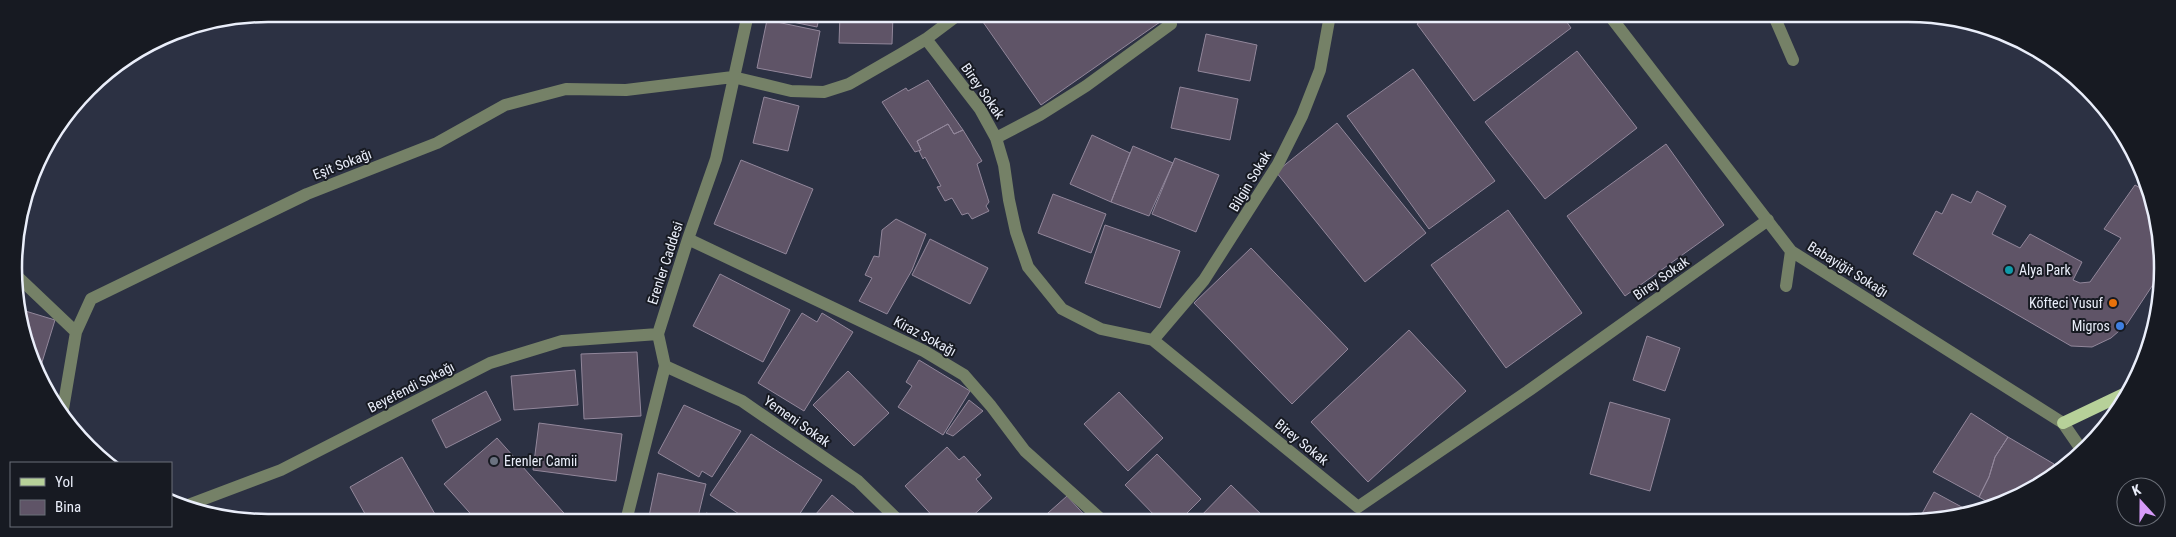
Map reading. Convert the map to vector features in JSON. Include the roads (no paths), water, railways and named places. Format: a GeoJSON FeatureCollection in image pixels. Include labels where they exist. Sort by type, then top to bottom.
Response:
{"type":"FeatureCollection","features":[{"type":"Feature","properties":{"kind":"main road"},"geometry":{"type":"LineString","coordinates":[[2063,422],[2118,397]]}},
{"type":"Feature","properties":{"kind":"street","name":"Erenler Caddesi"},"geometry":{"type":"LineString","coordinates":[[628,514],[665,366],[658,334],[688,238],[716,159],[746,22]]}},
{"type":"Feature","properties":{"kind":"street"},"geometry":{"type":"LineString","coordinates":[[733,77],[791,91],[824,92],[848,84],[926,39],[949,22]]}},
{"type":"Feature","properties":{"kind":"street","name":"Bilgin Sokak"},"geometry":{"type":"LineString","coordinates":[[1153,340],[1204,280],[1278,164],[1302,116],[1320,70],[1329,22]]}},
{"type":"Feature","properties":{"kind":"street","name":"Babayiğit Sokağı"},"geometry":{"type":"LineString","coordinates":[[1615,22],[1791,251],[2063,422]]}},
{"type":"Feature","properties":{"kind":"street"},"geometry":{"type":"LineString","coordinates":[[1776,22],[1792,60]]}},
{"type":"Feature","properties":{"kind":"street"},"geometry":{"type":"LineString","coordinates":[[996,138],[1086,86],[1171,24]]}},
{"type":"Feature","properties":{"kind":"street","name":"Birey Sokak"},"geometry":{"type":"LineString","coordinates":[[926,39],[980,108],[996,138],[1004,165],[1016,232],[1028,266],[1062,309],[1100,328],[1153,340],[1358,507],[1532,389],[1768,220]]}},
{"type":"Feature","properties":{"kind":"street","name":"Eşit Sokağı"},"geometry":{"type":"LineString","coordinates":[[64,405],[76,332],[91,299],[307,194],[437,143],[506,105],[566,89],[626,90],[733,77]]}},
{"type":"Feature","properties":{"kind":"street","name":"Kiraz Sokağı"},"geometry":{"type":"LineString","coordinates":[[688,238],[924,351],[964,375],[992,406],[1025,450],[1095,514]]}},
{"type":"Feature","properties":{"kind":"street"},"geometry":{"type":"LineString","coordinates":[[1786,286],[1791,251]]}},
{"type":"Feature","properties":{"kind":"street"},"geometry":{"type":"LineString","coordinates":[[23,281],[76,332]]}},
{"type":"Feature","properties":{"kind":"street","name":"Beyefendi Sokağı"},"geometry":{"type":"LineString","coordinates":[[194,503],[281,470],[490,362],[562,341],[658,334]]}},
{"type":"Feature","properties":{"kind":"street","name":"Yemeni Sokak"},"geometry":{"type":"LineString","coordinates":[[665,366],[742,401],[858,481],[892,514]]}},
{"type":"Feature","properties":{"kind":"street"},"geometry":{"type":"LineString","coordinates":[[2063,422],[2078,445]]}},
{"type":"Feature","properties":{"kind":"place","name":"Alya Park"},"geometry":{"type":"Point","coordinates":[2009,270]}},
{"type":"Feature","properties":{"kind":"place","name":"Köfteci Yusuf"},"geometry":{"type":"Point","coordinates":[2113,303]}},
{"type":"Feature","properties":{"kind":"place","name":"Migros"},"geometry":{"type":"Point","coordinates":[2120,326]}},
{"type":"Feature","properties":{"kind":"place","name":"Erenler Camii"},"geometry":{"type":"Point","coordinates":[494,461]}}]}
